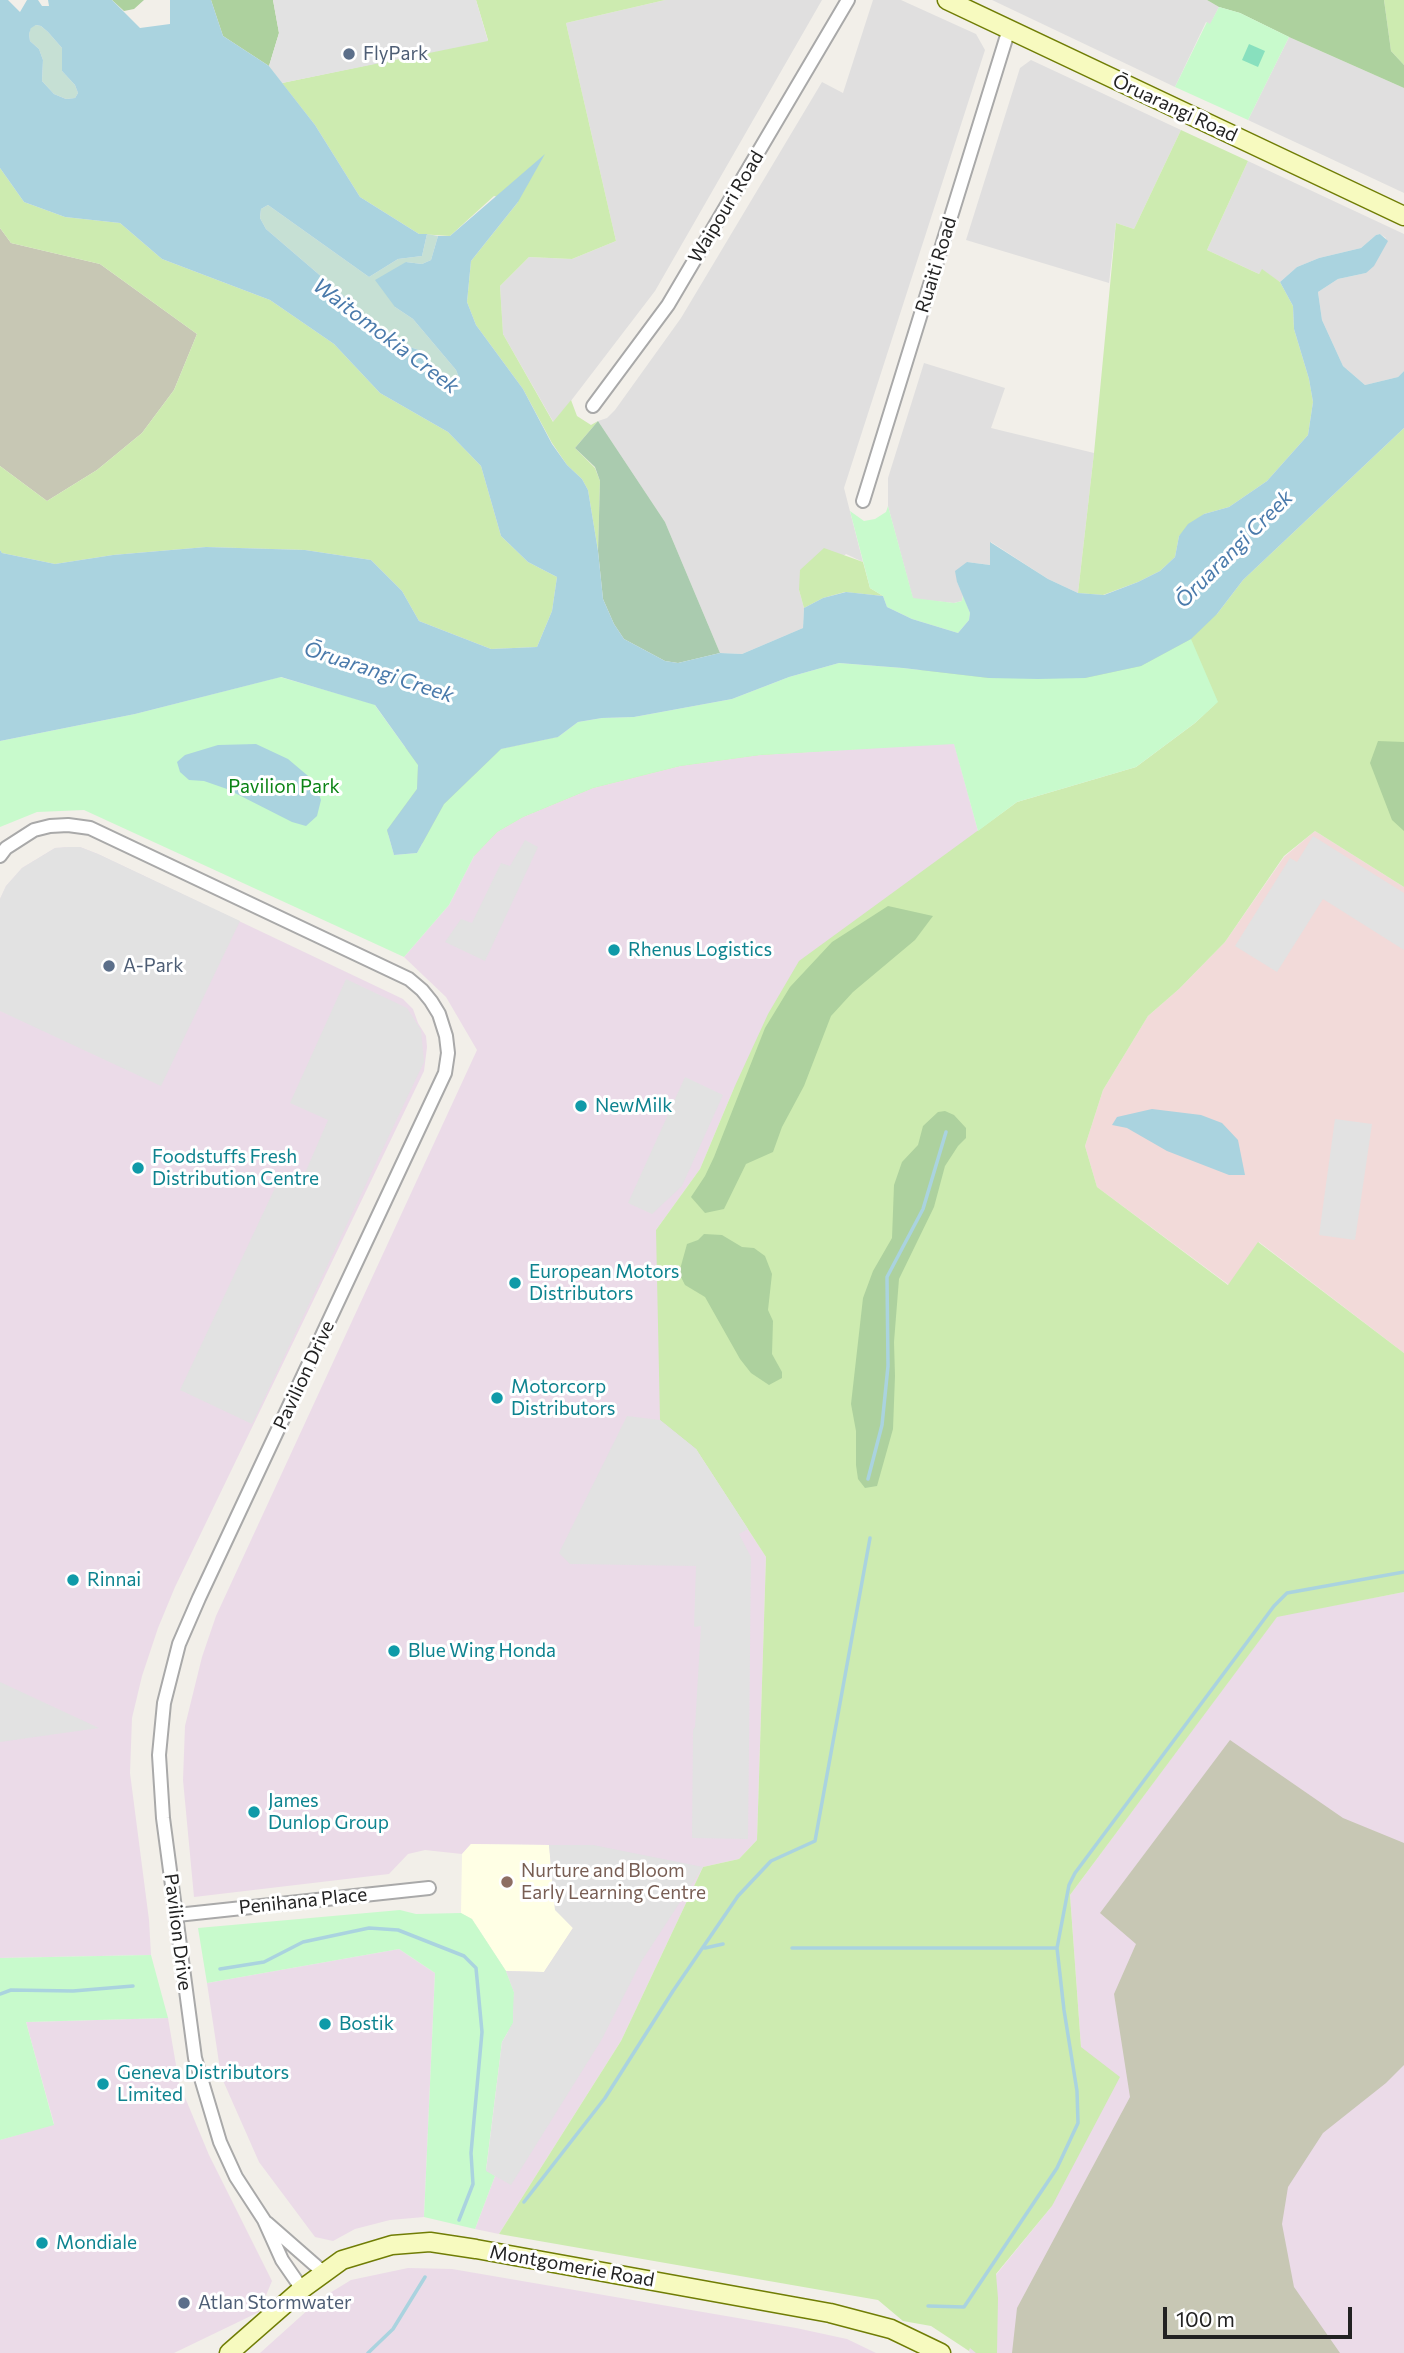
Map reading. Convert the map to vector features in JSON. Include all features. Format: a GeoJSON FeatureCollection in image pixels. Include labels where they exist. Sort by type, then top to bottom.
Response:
{"type":"FeatureCollection","features":[{"type":"Feature","properties":{"kind":"street","name":"Waipouri Road"},"geometry":{"type":"LineString","coordinates":[[593,406],[668,305],[848,0]]}},
{"type":"Feature","properties":{"kind":"street","name":"Ōruarangi Road"},"geometry":{"type":"LineString","coordinates":[[947,0],[1404,216]]}},
{"type":"Feature","properties":{"kind":"street","name":"Ruaiti Road"},"geometry":{"type":"LineString","coordinates":[[863,501],[1009,29]]}},
{"type":"Feature","properties":{"kind":"street","name":"Pavilion Drive"},"geometry":{"type":"LineString","coordinates":[[0,856],[6,848],[34,830],[68,825],[90,828],[409,979],[432,1001],[446,1036],[448,1053],[445,1073],[179,1644],[164,1703],[159,1755],[163,1818],[194,2058],[220,2141],[236,2177],[264,2220],[282,2260],[302,2289]]}},
{"type":"Feature","properties":{"kind":"street","name":"Penihana Place"},"geometry":{"type":"LineString","coordinates":[[177,1915],[429,1888]]}},
{"type":"Feature","properties":{"kind":"street","name":"Pavilion Drive"},"geometry":{"type":"LineString","coordinates":[[264,2220],[323,2272]]}},
{"type":"Feature","properties":{"kind":"street","name":"Montgomerie Road"},"geometry":{"type":"LineString","coordinates":[[229,2353],[302,2289],[342,2260],[384,2246],[411,2243],[449,2244],[830,2313],[906,2335],[941,2353]]}},
{"type":"Feature","properties":{"kind":"shaded area","name":"FlyPark"},"geometry":{"type":"Polygon","coordinates":[[[273,0],[476,0],[488,41],[282,83],[269,66],[279,33],[273,0]]]}},
{"type":"Feature","properties":{"kind":"shaded area"},"geometry":{"type":"Polygon","coordinates":[[[665,0],[822,0],[655,291],[554,423],[503,334],[500,286],[529,257],[572,259],[616,241],[566,23],[665,0]]]}},
{"type":"Feature","properties":{"kind":"shaded area"},"geometry":{"type":"Polygon","coordinates":[[[873,0],[901,0],[976,34],[985,50],[844,488],[863,562],[846,554],[799,590],[804,608],[803,628],[742,654],[720,653],[665,522],[598,421],[607,418],[615,410],[681,318],[822,82],[843,93],[873,0]]]}},
{"type":"Feature","properties":{"kind":"shaded area"},"geometry":{"type":"Polygon","coordinates":[[[992,0],[1207,0],[1219,7],[1210,25],[1206,22],[1175,87],[992,0]]]}},
{"type":"Feature","properties":{"kind":"shaded area"},"geometry":{"type":"Polygon","coordinates":[[[36,25],[48,32],[62,48],[62,71],[75,85],[78,93],[75,98],[66,99],[54,94],[42,81],[43,60],[39,49],[30,41],[29,34],[31,27],[36,25]]]}},
{"type":"Feature","properties":{"kind":"shaded area"},"geometry":{"type":"Polygon","coordinates":[[[1289,37],[1404,88],[1404,193],[1248,120],[1289,37]]]}},
{"type":"Feature","properties":{"kind":"shaded area"},"geometry":{"type":"Polygon","coordinates":[[[1031,60],[1181,130],[1134,229],[1116,223],[1109,283],[966,240],[1020,68],[1031,60]]]}},
{"type":"Feature","properties":{"kind":"shaded area"},"geometry":{"type":"Polygon","coordinates":[[[1248,161],[1404,234],[1404,371],[1398,377],[1365,385],[1343,366],[1322,320],[1318,292],[1338,279],[1366,273],[1386,238],[1380,234],[1361,248],[1319,258],[1297,267],[1280,282],[1262,270],[1259,274],[1207,250],[1248,161]]]}},
{"type":"Feature","properties":{"kind":"shaded area"},"geometry":{"type":"Polygon","coordinates":[[[268,205],[369,277],[398,259],[422,256],[427,234],[438,236],[431,260],[422,264],[406,262],[395,307],[413,319],[456,370],[460,380],[441,376],[430,368],[419,350],[391,341],[351,302],[266,229],[260,218],[261,209],[268,205]]]}},
{"type":"Feature","properties":{"kind":"shaded area"},"geometry":{"type":"Polygon","coordinates":[[[0,228],[11,243],[100,264],[197,334],[174,390],[142,433],[97,470],[47,501],[0,466],[0,228]]]}},
{"type":"Feature","properties":{"kind":"shaded area"},"geometry":{"type":"Polygon","coordinates":[[[924,363],[1005,388],[991,428],[1094,453],[1078,593],[1048,579],[991,542],[990,565],[967,562],[957,582],[963,595],[962,601],[954,603],[913,599],[888,506],[888,478],[924,363]]]}},
{"type":"Feature","properties":{"kind":"shaded area"},"geometry":{"type":"Polygon","coordinates":[[[598,421],[665,522],[720,653],[678,663],[665,661],[624,639],[614,624],[603,599],[598,551],[600,481],[595,467],[575,448],[598,421]]]}},
{"type":"Feature","properties":{"kind":"shaded area"},"geometry":{"type":"Polygon","coordinates":[[[954,743],[978,831],[734,1088],[700,1169],[656,1230],[696,1449],[766,1557],[757,1840],[739,1859],[703,1867],[621,2041],[499,2234],[475,2229],[495,2176],[486,2171],[514,1992],[506,1971],[544,1972],[555,1910],[549,1845],[471,1844],[462,1854],[425,1850],[408,1854],[389,1874],[194,1897],[183,1780],[185,1726],[202,1657],[216,1616],[477,1050],[446,997],[404,957],[449,905],[474,856],[497,832],[523,817],[593,788],[680,766],[760,755],[954,743]]]}},
{"type":"Feature","properties":{"kind":"shaded area"},"geometry":{"type":"Polygon","coordinates":[[[1315,831],[1404,887],[1404,1353],[1259,1242],[1229,1285],[1097,1187],[1085,1146],[1103,1090],[1148,1016],[1225,942],[1284,857],[1315,831]]]}},
{"type":"Feature","properties":{"kind":"shaded area"},"geometry":{"type":"Polygon","coordinates":[[[1313,836],[1404,893],[1404,950],[1323,899],[1277,972],[1235,946],[1290,858],[1297,862],[1313,836]]]}},
{"type":"Feature","properties":{"kind":"shaded area"},"geometry":{"type":"Polygon","coordinates":[[[525,840],[538,847],[485,961],[445,942],[461,919],[472,923],[501,863],[510,866],[525,840]]]}},
{"type":"Feature","properties":{"kind":"shaded area"},"geometry":{"type":"Polygon","coordinates":[[[80,847],[403,999],[413,1009],[426,1036],[427,1047],[424,1071],[175,1587],[142,1676],[132,1718],[130,1773],[151,1955],[0,1958],[0,899],[6,886],[22,868],[55,848],[80,847]]]}},
{"type":"Feature","properties":{"kind":"shaded area","name":"A-Park"},"geometry":{"type":"Polygon","coordinates":[[[80,847],[240,921],[161,1086],[0,1011],[0,899],[6,886],[22,868],[55,848],[80,847]]]}},
{"type":"Feature","properties":{"kind":"shaded area"},"geometry":{"type":"Polygon","coordinates":[[[346,979],[407,1008],[421,1030],[424,1062],[252,1424],[180,1390],[282,1173],[302,1180],[328,1120],[290,1103],[346,979]]]}},
{"type":"Feature","properties":{"kind":"shaded area"},"geometry":{"type":"Polygon","coordinates":[[[685,1077],[723,1095],[682,1186],[652,1214],[628,1203],[685,1077]]]}},
{"type":"Feature","properties":{"kind":"shaded area"},"geometry":{"type":"Polygon","coordinates":[[[1335,1119],[1372,1124],[1355,1240],[1319,1235],[1335,1119]]]}},
{"type":"Feature","properties":{"kind":"shaded area"},"geometry":{"type":"Polygon","coordinates":[[[627,1416],[660,1420],[696,1449],[748,1529],[739,1534],[751,1557],[748,1839],[692,1838],[693,1730],[701,1626],[694,1627],[696,1566],[570,1564],[559,1553],[627,1416]]]}},
{"type":"Feature","properties":{"kind":"shaded area"},"geometry":{"type":"Polygon","coordinates":[[[1404,1592],[1404,2353],[970,2353],[982,2292],[1052,2206],[1081,2047],[1070,1895],[1277,1616],[1404,1592]]]}},
{"type":"Feature","properties":{"kind":"shaded area"},"geometry":{"type":"Polygon","coordinates":[[[0,1682],[99,1728],[0,1742],[0,1682]]]}},
{"type":"Feature","properties":{"kind":"shaded area"},"geometry":{"type":"Polygon","coordinates":[[[1230,1740],[1343,1818],[1404,1843],[1404,2065],[1386,2083],[1323,2133],[1288,2187],[1282,2224],[1294,2287],[1340,2353],[1012,2353],[1017,2308],[1130,2097],[1114,1994],[1136,1944],[1100,1913],[1230,1740]]]}},
{"type":"Feature","properties":{"kind":"shaded area","name":"Nurture and Bloom Early Learning Centre"},"geometry":{"type":"Polygon","coordinates":[[[471,1844],[549,1845],[555,1909],[573,1928],[544,1972],[506,1971],[472,1919],[461,1913],[462,1854],[471,1844]]]}},
{"type":"Feature","properties":{"kind":"shaded area"},"geometry":{"type":"Polygon","coordinates":[[[549,1845],[593,1845],[703,1867],[641,1962],[602,2039],[511,2185],[486,2171],[502,2042],[513,2023],[514,1992],[506,1971],[544,1972],[573,1928],[555,1910],[549,1845]]]}},
{"type":"Feature","properties":{"kind":"shaded area"},"geometry":{"type":"Polygon","coordinates":[[[399,1949],[435,1973],[424,2217],[390,2220],[355,2229],[333,2241],[315,2237],[259,2162],[221,2076],[207,1983],[399,1949]]]}},
{"type":"Feature","properties":{"kind":"shaded area"},"geometry":{"type":"Polygon","coordinates":[[[168,2018],[179,2083],[209,2155],[272,2281],[259,2312],[174,2353],[0,2353],[0,2140],[54,2124],[26,2022],[168,2018]]]}},
{"type":"Feature","properties":{"kind":"shaded area"},"geometry":{"type":"Polygon","coordinates":[[[408,2268],[452,2269],[796,2328],[847,2339],[876,2353],[260,2353],[320,2299],[351,2280],[408,2268]]]}},
{"type":"Feature","properties":{"kind":"green space"},"geometry":{"type":"Polygon","coordinates":[[[112,0],[144,0],[134,9],[124,11],[112,0]]]}},
{"type":"Feature","properties":{"kind":"green space"},"geometry":{"type":"Polygon","coordinates":[[[211,0],[273,0],[279,33],[269,66],[223,36],[211,0]]]}},
{"type":"Feature","properties":{"kind":"green space"},"geometry":{"type":"Polygon","coordinates":[[[476,0],[665,0],[566,23],[616,241],[572,259],[529,257],[500,286],[503,334],[553,422],[571,400],[577,416],[591,425],[598,421],[575,448],[595,468],[600,481],[598,551],[588,490],[552,443],[523,389],[476,325],[467,302],[471,261],[518,202],[494,196],[450,236],[419,234],[360,197],[315,125],[282,83],[488,40],[476,0]]]}},
{"type":"Feature","properties":{"kind":"green space"},"geometry":{"type":"Polygon","coordinates":[[[1207,0],[1384,0],[1391,51],[1404,65],[1404,88],[1240,13],[1219,7],[1207,0]]]}},
{"type":"Feature","properties":{"kind":"green space"},"geometry":{"type":"Polygon","coordinates":[[[1384,0],[1404,0],[1404,65],[1391,51],[1384,0]]]}},
{"type":"Feature","properties":{"kind":"green space"},"geometry":{"type":"Polygon","coordinates":[[[1219,7],[1240,13],[1289,37],[1248,120],[1175,87],[1207,22],[1210,24],[1219,7]]]}},
{"type":"Feature","properties":{"kind":"green space"},"geometry":{"type":"Polygon","coordinates":[[[1249,44],[1265,51],[1258,67],[1242,60],[1249,44]]]}},
{"type":"Feature","properties":{"kind":"green space"},"geometry":{"type":"Polygon","coordinates":[[[1181,130],[1248,161],[1207,250],[1259,274],[1262,269],[1280,282],[1293,306],[1294,329],[1309,379],[1313,402],[1308,435],[1267,481],[1229,507],[1204,514],[1179,536],[1175,557],[1160,571],[1103,595],[1078,593],[1116,223],[1134,229],[1181,130]]]}},
{"type":"Feature","properties":{"kind":"green space"},"geometry":{"type":"Polygon","coordinates":[[[0,168],[24,202],[65,217],[120,223],[162,259],[270,300],[334,344],[380,393],[448,432],[481,466],[501,536],[528,562],[557,577],[552,611],[537,647],[491,649],[419,621],[402,591],[371,560],[305,550],[206,547],[113,555],[55,564],[2,553],[0,466],[47,501],[97,470],[142,433],[174,390],[197,334],[100,264],[11,243],[0,228],[0,168]]]}},
{"type":"Feature","properties":{"kind":"green space"},"geometry":{"type":"Polygon","coordinates":[[[1404,428],[1404,887],[1315,831],[1284,856],[1225,942],[1148,1016],[1103,1090],[1085,1146],[1097,1187],[1228,1285],[1258,1242],[1404,1353],[1404,1592],[1277,1617],[1070,1895],[1081,2047],[1120,2077],[1052,2206],[996,2274],[997,2353],[976,2353],[970,2348],[969,2351],[931,2326],[903,2321],[878,2300],[499,2234],[621,2041],[703,1867],[739,1859],[757,1840],[766,1557],[696,1449],[660,1420],[656,1230],[700,1169],[768,1014],[799,961],[1017,802],[1136,767],[1195,723],[1215,704],[954,743],[760,755],[680,766],[593,788],[523,817],[497,832],[474,856],[0,741],[501,749],[1217,614],[1243,580],[1404,428]]]}},
{"type":"Feature","properties":{"kind":"green space"},"geometry":{"type":"Polygon","coordinates":[[[888,506],[913,598],[954,603],[962,601],[963,595],[970,613],[969,620],[958,633],[912,619],[887,607],[883,596],[870,588],[850,511],[864,521],[875,519],[886,512],[888,506]]]}},
{"type":"Feature","properties":{"kind":"green space"},"geometry":{"type":"Polygon","coordinates":[[[824,548],[863,562],[870,588],[883,596],[845,592],[823,598],[804,608],[799,590],[800,570],[824,548]]]}},
{"type":"Feature","properties":{"kind":"green space","name":"Pavilion Park"},"geometry":{"type":"Polygon","coordinates":[[[1191,639],[1218,702],[1195,723],[1136,767],[1017,802],[978,831],[954,744],[760,755],[680,766],[593,788],[523,817],[497,832],[474,856],[449,905],[404,957],[84,810],[37,812],[0,827],[0,741],[135,714],[280,677],[374,704],[418,765],[417,789],[387,830],[394,855],[417,853],[444,804],[501,749],[558,737],[578,722],[634,717],[732,699],[789,677],[839,663],[989,678],[1085,678],[1141,666],[1191,639]]]}},
{"type":"Feature","properties":{"kind":"green space"},"geometry":{"type":"Polygon","coordinates":[[[1378,741],[1404,742],[1404,831],[1392,820],[1370,763],[1378,741]]]}},
{"type":"Feature","properties":{"kind":"green space"},"geometry":{"type":"Polygon","coordinates":[[[888,906],[933,916],[915,940],[853,992],[831,1016],[804,1086],[782,1127],[773,1152],[746,1164],[724,1209],[705,1213],[691,1197],[714,1157],[765,1028],[790,987],[832,942],[888,906]]]}},
{"type":"Feature","properties":{"kind":"green space"},"geometry":{"type":"Polygon","coordinates":[[[945,1111],[954,1115],[966,1128],[966,1138],[945,1166],[934,1207],[899,1279],[894,1342],[893,1429],[877,1486],[865,1488],[858,1479],[856,1431],[851,1404],[863,1298],[873,1271],[892,1238],[894,1185],[902,1162],[918,1145],[923,1126],[938,1112],[945,1111]]]}},
{"type":"Feature","properties":{"kind":"green space"},"geometry":{"type":"Polygon","coordinates":[[[704,1234],[722,1235],[742,1247],[754,1248],[765,1256],[772,1274],[768,1310],[773,1321],[772,1354],[782,1372],[782,1378],[769,1385],[751,1373],[740,1359],[705,1297],[685,1285],[679,1273],[687,1244],[698,1240],[704,1234]]]}},
{"type":"Feature","properties":{"kind":"green space"},"geometry":{"type":"Polygon","coordinates":[[[400,1910],[416,1914],[461,1913],[472,1919],[506,1971],[514,1992],[513,2023],[502,2042],[486,2170],[495,2176],[475,2229],[424,2217],[435,1973],[399,1949],[207,1983],[198,1928],[400,1910]]]}},
{"type":"Feature","properties":{"kind":"green space"},"geometry":{"type":"Polygon","coordinates":[[[151,1955],[168,2018],[26,2022],[54,2125],[0,2140],[0,1958],[151,1955]]]}},
{"type":"Feature","properties":{"kind":"water"},"geometry":{"type":"Polygon","coordinates":[[[0,0],[8,0],[20,12],[27,0],[38,0],[42,6],[49,6],[48,0],[112,0],[140,28],[170,24],[170,0],[211,0],[223,36],[269,66],[315,125],[360,197],[419,234],[427,234],[422,256],[398,259],[369,277],[268,205],[261,209],[260,218],[266,229],[351,302],[391,341],[419,350],[430,368],[441,376],[460,380],[456,370],[413,319],[395,307],[375,280],[406,262],[422,264],[431,260],[438,236],[450,236],[545,154],[518,202],[471,261],[467,302],[476,325],[523,389],[552,444],[588,490],[603,599],[614,624],[624,639],[665,661],[678,663],[720,653],[742,654],[803,628],[804,608],[823,598],[846,592],[883,596],[887,607],[912,619],[958,633],[969,620],[970,613],[955,571],[967,562],[990,565],[990,542],[1048,579],[1078,593],[1104,595],[1160,571],[1175,557],[1179,536],[1188,524],[1204,514],[1229,507],[1267,481],[1308,435],[1313,402],[1309,379],[1294,329],[1293,306],[1280,282],[1297,267],[1319,258],[1361,248],[1380,234],[1388,241],[1374,266],[1366,273],[1338,279],[1318,292],[1322,320],[1343,366],[1365,385],[1398,377],[1404,371],[1404,428],[1243,580],[1217,614],[1191,639],[1141,666],[1085,678],[1038,679],[989,678],[839,663],[789,677],[732,699],[634,717],[578,722],[558,737],[501,749],[444,804],[417,853],[394,855],[387,830],[417,789],[418,765],[375,705],[281,677],[135,714],[0,741],[0,550],[2,553],[55,564],[113,555],[206,547],[305,550],[371,560],[402,591],[419,621],[491,649],[537,647],[552,611],[557,577],[528,562],[501,536],[481,466],[448,432],[380,393],[334,344],[270,300],[162,259],[120,223],[65,217],[24,202],[0,168],[0,0]],[[41,26],[31,28],[29,34],[30,41],[39,49],[43,60],[42,81],[54,94],[66,99],[75,98],[78,93],[75,85],[62,71],[62,48],[41,26]]]}},
{"type":"Feature","properties":{"kind":"water"},"geometry":{"type":"Polygon","coordinates":[[[256,744],[288,759],[314,781],[321,800],[317,816],[306,826],[292,822],[227,789],[204,781],[189,780],[180,772],[177,762],[185,755],[218,745],[256,744]]]}},
{"type":"Feature","properties":{"kind":"water"},"geometry":{"type":"Polygon","coordinates":[[[1152,1109],[1201,1115],[1222,1123],[1238,1140],[1245,1175],[1229,1175],[1167,1151],[1127,1128],[1112,1125],[1117,1117],[1152,1109]]]}},
{"type":"Feature","properties":{"kind":"waterway"},"geometry":{"type":"LineString","coordinates":[[868,1479],[882,1425],[888,1366],[887,1277],[923,1209],[946,1132]]}},
{"type":"Feature","properties":{"kind":"waterway"},"geometry":{"type":"LineString","coordinates":[[524,2202],[605,2098],[738,1896],[771,1861],[815,1841],[870,1538]]}},
{"type":"Feature","properties":{"kind":"waterway"},"geometry":{"type":"LineString","coordinates":[[928,2306],[964,2307],[1057,2168],[1078,2123],[1077,2091],[1057,1948],[1069,1885],[1075,1873],[1274,1606],[1287,1593],[1404,1572]]}},
{"type":"Feature","properties":{"kind":"waterway","name":"Ōruarangi Creek"},"geometry":{"type":"LineString","coordinates":[[220,1969],[264,1962],[303,1942],[369,1928],[398,1930],[464,1956],[476,1968],[482,2032],[471,2153],[473,2184],[459,2220]]}},
{"type":"Feature","properties":{"kind":"waterway"},"geometry":{"type":"LineString","coordinates":[[705,1948],[723,1944]]}},
{"type":"Feature","properties":{"kind":"waterway"},"geometry":{"type":"LineString","coordinates":[[792,1948],[1057,1948]]}},
{"type":"Feature","properties":{"kind":"waterway","name":"Ōruarangi Creek"},"geometry":{"type":"LineString","coordinates":[[0,1994],[11,1990],[73,1991],[133,1986]]}},
{"type":"Feature","properties":{"kind":"waterway"},"geometry":{"type":"LineString","coordinates":[[368,2353],[393,2329],[425,2277]]}},
{"type":"Feature","properties":{"kind":"place","name":"FlyPark"},"geometry":{"type":"Point","coordinates":[349,54]}},
{"type":"Feature","properties":{"kind":"place","name":"Rhenus Logistics"},"geometry":{"type":"Point","coordinates":[614,950]}},
{"type":"Feature","properties":{"kind":"place","name":"A-Park"},"geometry":{"type":"Point","coordinates":[109,966]}},
{"type":"Feature","properties":{"kind":"place","name":"NewMilk"},"geometry":{"type":"Point","coordinates":[581,1106]}},
{"type":"Feature","properties":{"kind":"place","name":"Foodstuffs Fresh Distribution Centre"},"geometry":{"type":"Point","coordinates":[138,1168]}},
{"type":"Feature","properties":{"kind":"place","name":"European Motors Distributors"},"geometry":{"type":"Point","coordinates":[515,1283]}},
{"type":"Feature","properties":{"kind":"place","name":"Motorcorp Distributors"},"geometry":{"type":"Point","coordinates":[497,1398]}},
{"type":"Feature","properties":{"kind":"place","name":"Rinnai"},"geometry":{"type":"Point","coordinates":[73,1580]}},
{"type":"Feature","properties":{"kind":"place","name":"Blue Wing Honda"},"geometry":{"type":"Point","coordinates":[394,1651]}},
{"type":"Feature","properties":{"kind":"place","name":"James Dunlop Group"},"geometry":{"type":"Point","coordinates":[254,1812]}},
{"type":"Feature","properties":{"kind":"place","name":"Nurture and Bloom Early Learning Centre"},"geometry":{"type":"Point","coordinates":[507,1882]}},
{"type":"Feature","properties":{"kind":"place","name":"Bostik"},"geometry":{"type":"Point","coordinates":[325,2024]}},
{"type":"Feature","properties":{"kind":"place","name":"Geneva Distributors Limited"},"geometry":{"type":"Point","coordinates":[103,2084]}},
{"type":"Feature","properties":{"kind":"place","name":"Mondiale"},"geometry":{"type":"Point","coordinates":[42,2243]}},
{"type":"Feature","properties":{"kind":"place","name":"Atlan Stormwater"},"geometry":{"type":"Point","coordinates":[184,2303]}},
{"type":"Feature","properties":{"kind":"water label","name":"Waitomokia Creek"},"geometry":{"type":"Point","coordinates":[386,336]}}]}
